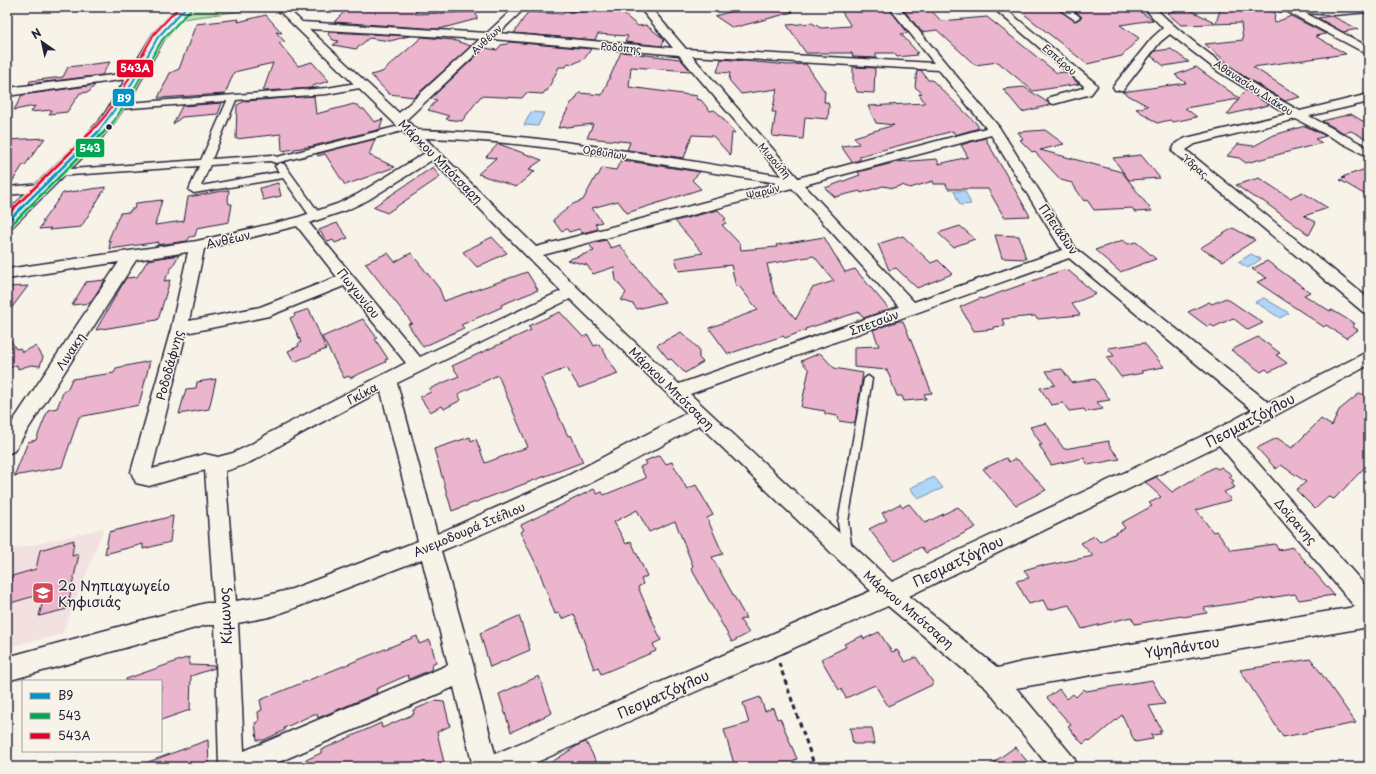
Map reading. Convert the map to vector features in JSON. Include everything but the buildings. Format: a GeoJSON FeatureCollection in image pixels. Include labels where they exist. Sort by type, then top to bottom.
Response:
{"type":"FeatureCollection","features":[{"type":"Feature","properties":{"kind":"main road"},"geometry":{"type":"LineString","coordinates":[[7,222],[92,139],[118,106],[158,37],[186,7]]}},
{"type":"Feature","properties":{"kind":"main road"},"geometry":{"type":"LineString","coordinates":[[1284,7],[1334,11],[1369,8]]}},
{"type":"Feature","properties":{"kind":"street","name":"Μάρκου Μπότσαρη"},"geometry":{"type":"LineString","coordinates":[[280,7],[407,127],[531,253],[848,556],[890,594],[995,681],[1065,767]]}},
{"type":"Feature","properties":{"kind":"street","name":"Ανθέων"},"geometry":{"type":"LineString","coordinates":[[407,127],[490,36],[521,7]]}},
{"type":"Feature","properties":{"kind":"street","name":"Μιαούλη"},"geometry":{"type":"LineString","coordinates":[[644,7],[795,183],[911,309]]}},
{"type":"Feature","properties":{"kind":"street","name":"Πλειάδων"},"geometry":{"type":"LineString","coordinates":[[894,7],[994,130],[1072,252],[1108,284],[1266,411]]}},
{"type":"Feature","properties":{"kind":"street","name":"Εσπέρου"},"geometry":{"type":"LineString","coordinates":[[997,7],[1091,86],[1087,90],[1054,100]]}},
{"type":"Feature","properties":{"kind":"street"},"geometry":{"type":"LineString","coordinates":[[1061,7],[1075,17]]}},
{"type":"Feature","properties":{"kind":"street","name":"Αθανασίου Διάκου"},"geometry":{"type":"LineString","coordinates":[[1148,7],[1169,29],[1250,87],[1297,115],[1369,153]]}},
{"type":"Feature","properties":{"kind":"street"},"geometry":{"type":"LineString","coordinates":[[1284,7],[1369,52]]}},
{"type":"Feature","properties":{"kind":"street","name":"Ροδόπης"},"geometry":{"type":"LineString","coordinates":[[298,25],[490,36],[682,52],[944,67]]}},
{"type":"Feature","properties":{"kind":"street"},"geometry":{"type":"LineString","coordinates":[[1119,87],[1156,40],[1169,29]]}},
{"type":"Feature","properties":{"kind":"street"},"geometry":{"type":"LineString","coordinates":[[7,92],[137,75]]}},
{"type":"Feature","properties":{"kind":"street"},"geometry":{"type":"LineString","coordinates":[[118,106],[327,91],[362,86]]}},
{"type":"Feature","properties":{"kind":"street"},"geometry":{"type":"LineString","coordinates":[[233,97],[194,190],[236,184],[286,174]]}},
{"type":"Feature","properties":{"kind":"street","name":"Ύδρας"},"geometry":{"type":"LineString","coordinates":[[1369,98],[1191,141],[1181,146],[1179,151],[1369,308]]}},
{"type":"Feature","properties":{"kind":"street"},"geometry":{"type":"LineString","coordinates":[[57,173],[272,158],[276,160],[407,127]]}},
{"type":"Feature","properties":{"kind":"street","name":"Ορβυλων"},"geometry":{"type":"LineString","coordinates":[[407,127],[461,135],[575,148],[795,183]]}},
{"type":"Feature","properties":{"kind":"street","name":"Ψαρών"},"geometry":{"type":"LineString","coordinates":[[531,253],[994,130]]}},
{"type":"Feature","properties":{"kind":"street","name":"Ανθέων"},"geometry":{"type":"LineString","coordinates":[[7,274],[198,246],[300,221],[363,197],[433,154]]}},
{"type":"Feature","properties":{"kind":"street"},"geometry":{"type":"LineString","coordinates":[[276,160],[316,216]]}},
{"type":"Feature","properties":{"kind":"street"},"geometry":{"type":"LineString","coordinates":[[7,191],[42,188]]}},
{"type":"Feature","properties":{"kind":"street","name":"Πωγωνίου"},"geometry":{"type":"LineString","coordinates":[[300,221],[418,365]]}},
{"type":"Feature","properties":{"kind":"street","name":"Ροδοδάφνης"},"geometry":{"type":"LineString","coordinates":[[149,478],[143,476],[141,472],[198,246]]}},
{"type":"Feature","properties":{"kind":"street","name":"Σπετσών"},"geometry":{"type":"LineString","coordinates":[[676,392],[1072,252]]}},
{"type":"Feature","properties":{"kind":"street","name":"Λινακη"},"geometry":{"type":"LineString","coordinates":[[7,446],[131,256]]}},
{"type":"Feature","properties":{"kind":"street"},"geometry":{"type":"LineString","coordinates":[[178,330],[263,312],[348,279]]}},
{"type":"Feature","properties":{"kind":"street","name":"Γκίκα"},"geometry":{"type":"LineString","coordinates":[[149,478],[205,462],[212,462],[215,466],[237,460],[257,451],[278,437],[387,380],[572,292]]}},
{"type":"Feature","properties":{"kind":"street","name":"Πεσματζόγλου"},"geometry":{"type":"LineString","coordinates":[[496,767],[890,594],[1222,435],[1369,358]]}},
{"type":"Feature","properties":{"kind":"street"},"geometry":{"type":"LineString","coordinates":[[387,380],[463,672],[486,767]]}},
{"type":"Feature","properties":{"kind":"street","name":"Ανεμοδουρά Στέλιου"},"geometry":{"type":"LineString","coordinates":[[7,669],[206,614],[226,614],[269,606],[430,547],[496,520],[642,449],[700,415]]}},
{"type":"Feature","properties":{"kind":"street","name":"Δοϊρανης"},"geometry":{"type":"LineString","coordinates":[[1222,435],[1369,607]]}},
{"type":"Feature","properties":{"kind":"street","name":"Κίμωνος"},"geometry":{"type":"LineString","coordinates":[[215,466],[226,614],[232,767]]}},
{"type":"Feature","properties":{"kind":"street","name":"Υψηλάντου"},"geometry":{"type":"LineString","coordinates":[[995,681],[1022,674],[1369,616]]}},
{"type":"Feature","properties":{"kind":"street"},"geometry":{"type":"LineString","coordinates":[[237,767],[463,672]]}},
{"type":"Feature","properties":{"kind":"lane"},"geometry":{"type":"LineString","coordinates":[[848,556],[843,522],[868,379]]}},
{"type":"Feature","properties":{"kind":"path"},"geometry":{"type":"LineString","coordinates":[[772,646],[781,666],[815,767]]}},
{"type":"Feature","properties":{"kind":"shaded area","name":"2ο Νηπιαγωγείο Κηφισιάς"},"geometry":{"type":"Polygon","coordinates":[[[104,528],[62,634],[7,647],[7,551],[104,528]]]}},
{"type":"Feature","properties":{"kind":"green space"},"geometry":{"type":"Polygon","coordinates":[[[194,7],[271,7],[182,19],[194,7]]]}},
{"type":"Feature","properties":{"kind":"water"},"geometry":{"type":"Polygon","coordinates":[[[531,112],[544,113],[538,126],[524,125],[531,112]]]}},
{"type":"Feature","properties":{"kind":"water"},"geometry":{"type":"Polygon","coordinates":[[[954,191],[965,191],[971,204],[960,205],[954,191]]]}},
{"type":"Feature","properties":{"kind":"water"},"geometry":{"type":"Polygon","coordinates":[[[1251,254],[1261,259],[1248,268],[1238,262],[1251,254]]]}},
{"type":"Feature","properties":{"kind":"water"},"geometry":{"type":"Polygon","coordinates":[[[1264,298],[1289,313],[1280,318],[1255,302],[1264,298]]]}},
{"type":"Feature","properties":{"kind":"water"},"geometry":{"type":"Polygon","coordinates":[[[934,477],[943,488],[918,499],[910,488],[934,477]]]}},
{"type":"Feature","properties":{"kind":"transit line","name":"543A"},"geometry":{"type":"LineString","coordinates":[[7,215],[88,136],[106,115],[122,91],[154,34],[179,7]]}},
{"type":"Feature","properties":{"kind":"transit line","name":"Β9"},"geometry":{"type":"LineString","coordinates":[[7,222],[92,139],[110,118],[126,94],[158,37],[186,7]]}},
{"type":"Feature","properties":{"kind":"transit line","name":"543"},"geometry":{"type":"LineString","coordinates":[[10,226],[95,143],[114,121],[162,40],[190,10]]}},
{"type":"Feature","properties":{"kind":"place","name":"2ο Νηπιαγωγείο Κηφισιάς"},"geometry":{"type":"Point","coordinates":[43,593]}}]}
